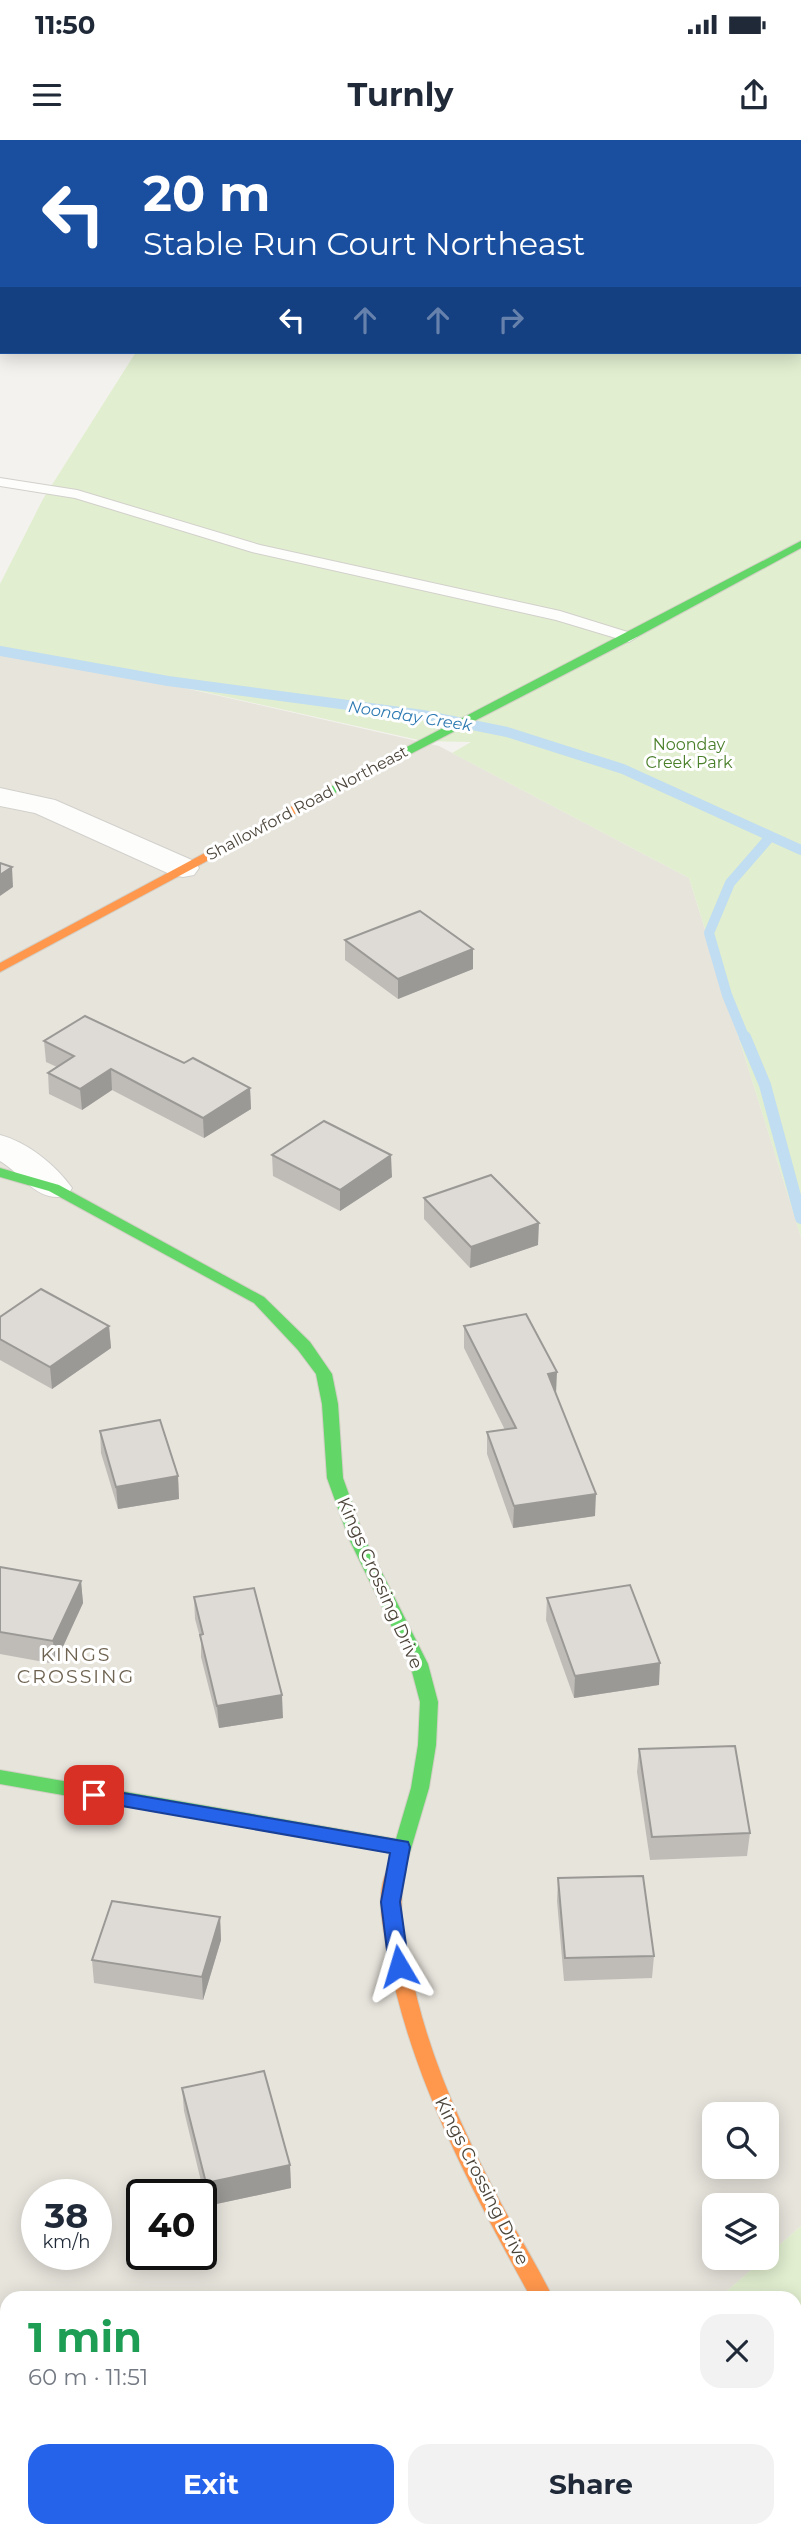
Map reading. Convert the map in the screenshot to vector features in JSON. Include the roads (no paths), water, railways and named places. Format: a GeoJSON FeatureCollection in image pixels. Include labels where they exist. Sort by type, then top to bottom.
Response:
{"type":"FeatureCollection","features":[{"type":"Feature","properties":{"kind":"street","name":"Shallowford Road Northeast"},"geometry":{"type":"LineString","coordinates":[[0,968],[183,868],[801,544]]}},
{"type":"Feature","properties":{"kind":"street"},"geometry":{"type":"LineString","coordinates":[[0,797],[44,806],[183,868]]}},
{"type":"Feature","properties":{"kind":"street","name":"Kings Crossing Drive"},"geometry":{"type":"LineString","coordinates":[[0,1146],[22,1159],[54,1188]]}},
{"type":"Feature","properties":{"kind":"street","name":"Kings Crossing Drive"},"geometry":{"type":"LineString","coordinates":[[0,1172],[54,1188],[259,1300],[304,1346],[324,1374],[330,1404],[335,1478],[357,1539],[419,1664],[429,1702],[428,1745],[420,1788],[401,1847],[390,1902],[399,1966],[416,2037],[444,2107],[480,2184],[538,2291]]}},
{"type":"Feature","properties":{"kind":"street"},"geometry":{"type":"LineString","coordinates":[[0,1777],[401,1847]]}},
{"type":"Feature","properties":{"kind":"lane"},"geometry":{"type":"LineString","coordinates":[[0,482],[78,494],[257,550],[569,618],[629,636]]}},
{"type":"Feature","properties":{"kind":"waterway","name":"Noonday Creek"},"geometry":{"type":"LineString","coordinates":[[0,651],[168,681],[423,715],[507,732],[623,769],[801,850]]}},
{"type":"Feature","properties":{"kind":"waterway"},"geometry":{"type":"LineString","coordinates":[[745,1039],[727,995],[709,933],[730,883],[770,837]]}},
{"type":"Feature","properties":{"kind":"waterway"},"geometry":{"type":"LineString","coordinates":[[745,1037],[765,1085],[801,1218]]}},
{"type":"Feature","properties":{"kind":"district","name":"KINGS CROSSING"},"geometry":{"type":"Point","coordinates":[76,1665]}},
{"type":"Feature","properties":{"kind":"park label","name":"Noonday Creek Park"},"geometry":{"type":"Point","coordinates":[689,753]}}]}
